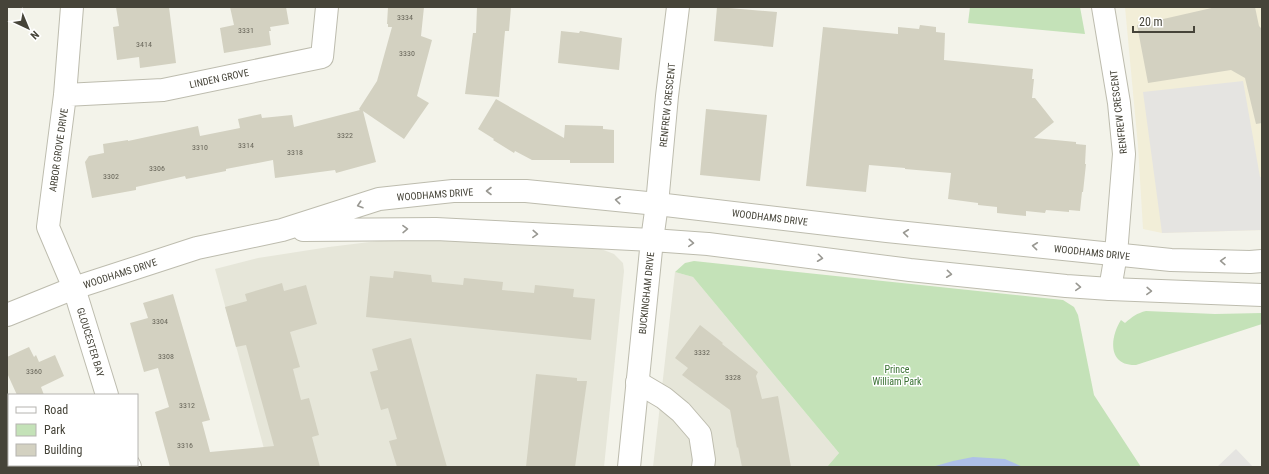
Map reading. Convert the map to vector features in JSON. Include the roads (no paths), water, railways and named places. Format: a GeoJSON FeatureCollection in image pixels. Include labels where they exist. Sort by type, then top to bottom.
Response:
{"type":"FeatureCollection","features":[{"type":"Feature","properties":{"kind":"street","name":"ARBOR GROVE DRIVE"},"geometry":{"type":"LineString","coordinates":[[72,7],[65,95],[48,227],[74,288]]}},
{"type":"Feature","properties":{"kind":"street","name":"LINDEN GROVE"},"geometry":{"type":"LineString","coordinates":[[65,95],[164,90],[322,57],[327,7]]}},
{"type":"Feature","properties":{"kind":"street","name":"RENFREW CRESCENT"},"geometry":{"type":"LineString","coordinates":[[657,204],[667,96],[678,7]]}},
{"type":"Feature","properties":{"kind":"street","name":"RENFREW CRESCENT"},"geometry":{"type":"LineString","coordinates":[[1103,7],[1119,103],[1124,154],[1116,254],[1110,289]]}},
{"type":"Feature","properties":{"kind":"street","name":"WOODHAMS DRIVE"},"geometry":{"type":"LineString","coordinates":[[7,315],[74,288],[196,248],[282,230],[379,199],[453,191],[526,191],[657,204],[887,231],[1171,260],[1262,261]]}},
{"type":"Feature","properties":{"kind":"street","name":"BUCKINGHAM DRIVE"},"geometry":{"type":"LineString","coordinates":[[629,467],[657,204]]}},
{"type":"Feature","properties":{"kind":"street","name":"WOODHAMS DRIVE"},"geometry":{"type":"LineString","coordinates":[[282,230],[436,228],[652,240],[708,244],[918,271],[1066,286],[1262,295]]}},
{"type":"Feature","properties":{"kind":"street","name":"GLOUCESTER BAY"},"geometry":{"type":"LineString","coordinates":[[74,288],[107,394]]}},
{"type":"Feature","properties":{"kind":"street"},"geometry":{"type":"LineString","coordinates":[[637,382],[664,398],[681,412],[700,434],[704,460],[703,467]]}},
{"type":"Feature","properties":{"kind":"water"},"geometry":{"type":"Polygon","coordinates":[[[973,457],[1005,459],[1023,467],[932,467],[973,457]]]}},
{"type":"Feature","properties":{"kind":"park label","name":"Prince William Park"},"geometry":{"type":"Point","coordinates":[897,374]}}]}
